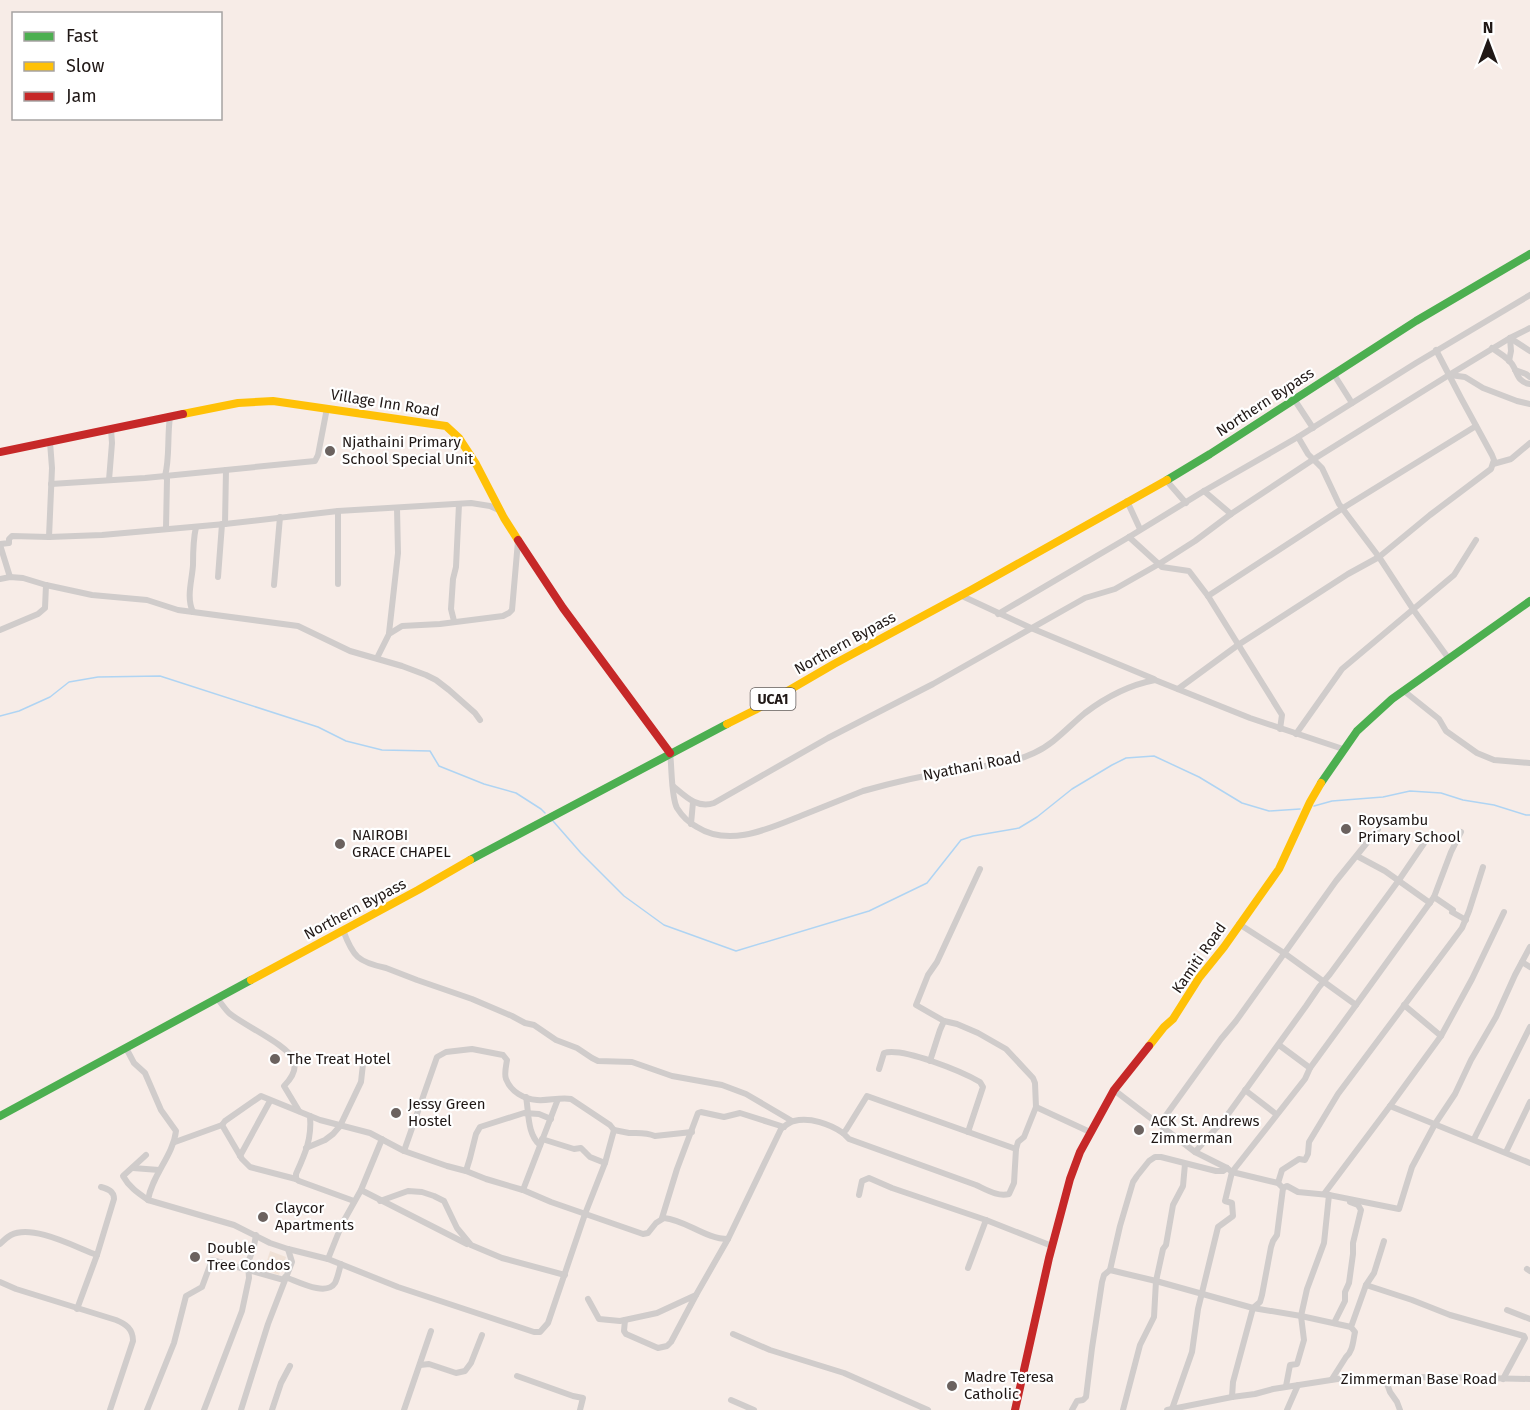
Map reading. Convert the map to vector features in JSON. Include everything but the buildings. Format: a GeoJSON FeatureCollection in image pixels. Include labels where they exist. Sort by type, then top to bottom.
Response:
{"type":"FeatureCollection","features":[{"type":"Feature","properties":{"kind":"main road","name":"Northern Bypass"},"geometry":{"type":"LineString","coordinates":[[0,1116],[542,821],[755,710],[834,664],[962,596],[1210,454],[1416,321],[1530,254]]}},
{"type":"Feature","properties":{"kind":"main road","name":"Village Inn Road"},"geometry":{"type":"LineString","coordinates":[[0,452],[262,400],[441,425],[451,429],[476,464],[501,512],[563,608],[645,716],[670,753]]}},
{"type":"Feature","properties":{"kind":"main road","name":"Kamiti Road"},"geometry":{"type":"LineString","coordinates":[[1015,1410],[1052,1246],[1070,1179],[1080,1152],[1114,1090],[1173,1019],[1199,978],[1224,947],[1279,869],[1310,802],[1326,774],[1357,731],[1375,713],[1404,691],[1530,601]]}},
{"type":"Feature","properties":{"kind":"street"},"geometry":{"type":"LineString","coordinates":[[998,614],[1298,437],[1436,350],[1530,295]]}},
{"type":"Feature","properties":{"kind":"street"},"geometry":{"type":"LineString","coordinates":[[673,786],[693,802],[705,805],[714,803],[1085,598],[1115,589],[1195,541],[1314,459],[1492,348],[1530,328]]}},
{"type":"Feature","properties":{"kind":"street"},"geometry":{"type":"LineString","coordinates":[[1510,338],[1530,351]]}},
{"type":"Feature","properties":{"kind":"street"},"geometry":{"type":"LineString","coordinates":[[1509,361],[1510,338]]}},
{"type":"Feature","properties":{"kind":"street"},"geometry":{"type":"LineString","coordinates":[[1492,348],[1509,361],[1518,379],[1530,384]]}},
{"type":"Feature","properties":{"kind":"street"},"geometry":{"type":"LineString","coordinates":[[1178,689],[1238,645],[1348,574],[1379,557],[1491,469],[1492,455],[1436,350]]}},
{"type":"Feature","properties":{"kind":"street"},"geometry":{"type":"LineString","coordinates":[[1515,370],[1530,377]]}},
{"type":"Feature","properties":{"kind":"street"},"geometry":{"type":"LineString","coordinates":[[1333,373],[1352,403]]}},
{"type":"Feature","properties":{"kind":"street"},"geometry":{"type":"LineString","coordinates":[[1449,375],[1465,377],[1483,388],[1530,404]]}},
{"type":"Feature","properties":{"kind":"street"},"geometry":{"type":"LineString","coordinates":[[1294,399],[1313,428]]}},
{"type":"Feature","properties":{"kind":"street"},"geometry":{"type":"LineString","coordinates":[[51,484],[165,476],[315,461],[327,408]]}},
{"type":"Feature","properties":{"kind":"street"},"geometry":{"type":"LineString","coordinates":[[166,528],[167,479],[165,476],[168,464],[170,417]]}},
{"type":"Feature","properties":{"kind":"street"},"geometry":{"type":"LineString","coordinates":[[1208,596],[1343,508],[1476,426]]}},
{"type":"Feature","properties":{"kind":"street"},"geometry":{"type":"LineString","coordinates":[[109,480],[111,429]]}},
{"type":"Feature","properties":{"kind":"street"},"geometry":{"type":"LineString","coordinates":[[1298,437],[1308,454],[1322,468],[1339,504],[1379,557],[1449,659]]}},
{"type":"Feature","properties":{"kind":"street"},"geometry":{"type":"LineString","coordinates":[[49,537],[52,468],[50,442]]}},
{"type":"Feature","properties":{"kind":"street"},"geometry":{"type":"LineString","coordinates":[[1493,464],[1510,459],[1530,443]]}},
{"type":"Feature","properties":{"kind":"street"},"geometry":{"type":"LineString","coordinates":[[218,577],[224,524],[226,470]]}},
{"type":"Feature","properties":{"kind":"street"},"geometry":{"type":"LineString","coordinates":[[1166,480],[1186,503]]}},
{"type":"Feature","properties":{"kind":"street"},"geometry":{"type":"LineString","coordinates":[[1204,491],[1232,514]]}},
{"type":"Feature","properties":{"kind":"street"},"geometry":{"type":"LineString","coordinates":[[1127,501],[1140,529]]}},
{"type":"Feature","properties":{"kind":"street"},"geometry":{"type":"LineString","coordinates":[[10,577],[0,545],[9,543],[12,536],[49,537],[102,534],[196,527],[338,511],[479,503],[501,512]]}},
{"type":"Feature","properties":{"kind":"street"},"geometry":{"type":"LineString","coordinates":[[454,621],[453,579],[456,567],[459,504]]}},
{"type":"Feature","properties":{"kind":"street"},"geometry":{"type":"LineString","coordinates":[[376,658],[389,634],[398,553],[397,508]]}},
{"type":"Feature","properties":{"kind":"street"},"geometry":{"type":"LineString","coordinates":[[338,511],[338,584]]}},
{"type":"Feature","properties":{"kind":"street"},"geometry":{"type":"LineString","coordinates":[[274,585],[280,517]]}},
{"type":"Feature","properties":{"kind":"street"},"geometry":{"type":"LineString","coordinates":[[193,612],[189,594],[196,527]]}},
{"type":"Feature","properties":{"kind":"street"},"geometry":{"type":"LineString","coordinates":[[1129,537],[1162,567],[1189,571],[1208,596],[1282,715],[1280,729]]}},
{"type":"Feature","properties":{"kind":"street"},"geometry":{"type":"LineString","coordinates":[[389,634],[402,626],[440,624],[503,616],[509,613],[512,610],[518,540]]}},
{"type":"Feature","properties":{"kind":"street"},"geometry":{"type":"LineString","coordinates":[[1296,734],[1342,669],[1454,575],[1476,540]]}},
{"type":"Feature","properties":{"kind":"street"},"geometry":{"type":"LineString","coordinates":[[0,579],[23,578],[92,595],[147,600],[170,608],[193,612],[298,626],[350,651],[402,666],[436,680],[475,713],[480,720]]}},
{"type":"Feature","properties":{"kind":"street"},"geometry":{"type":"LineString","coordinates":[[0,630],[38,614],[45,608],[46,585]]}},
{"type":"Feature","properties":{"kind":"street"},"geometry":{"type":"LineString","coordinates":[[962,596],[998,614],[1155,680],[1280,729],[1343,749]]}},
{"type":"Feature","properties":{"kind":"street","name":"Nyathani Road"},"geometry":{"type":"LineString","coordinates":[[691,824],[719,836],[730,837],[776,826],[881,786],[1022,758],[1044,748],[1104,699],[1139,683],[1155,680]]}},
{"type":"Feature","properties":{"kind":"street"},"geometry":{"type":"LineString","coordinates":[[1404,691],[1439,720],[1446,731],[1477,753],[1494,760],[1530,763]]}},
{"type":"Feature","properties":{"kind":"street"},"geometry":{"type":"LineString","coordinates":[[670,753],[674,800],[677,808],[691,824]]}},
{"type":"Feature","properties":{"kind":"street"},"geometry":{"type":"LineString","coordinates":[[691,824],[693,802]]}},
{"type":"Feature","properties":{"kind":"street"},"geometry":{"type":"LineString","coordinates":[[1159,1125],[1336,881],[1378,829]]}},
{"type":"Feature","properties":{"kind":"street"},"geometry":{"type":"LineString","coordinates":[[1170,1409],[1192,1352],[1198,1309],[1218,1227],[1233,1216],[1232,1203],[1225,1201],[1230,1170],[1305,1079],[1310,1068],[1432,900],[1461,832]]}},
{"type":"Feature","properties":{"kind":"street"},"geometry":{"type":"LineString","coordinates":[[1195,1152],[1226,1118],[1429,836]]}},
{"type":"Feature","properties":{"kind":"street"},"geometry":{"type":"LineString","coordinates":[[1357,856],[1453,910],[1452,912],[1466,920]]}},
{"type":"Feature","properties":{"kind":"street"},"geometry":{"type":"LineString","coordinates":[[1232,1397],[1233,1382],[1253,1308],[1260,1302],[1271,1247],[1277,1235],[1282,1170],[1299,1159],[1305,1160],[1309,1142],[1330,1105],[1462,928],[1483,867]]}},
{"type":"Feature","properties":{"kind":"street"},"geometry":{"type":"LineString","coordinates":[[343,930],[351,950],[362,960],[490,1006],[534,1025],[549,1036],[577,1048],[592,1058],[632,1062],[672,1076],[722,1085],[746,1094],[792,1121],[824,1123],[836,1128],[849,1139],[1004,1196],[1009,1194],[1014,1183],[1018,1142],[1024,1137],[1036,1107],[1033,1078],[1006,1049],[978,1033],[944,1021],[915,1003],[937,962],[980,869]]}},
{"type":"Feature","properties":{"kind":"street"},"geometry":{"type":"LineString","coordinates":[[1286,1386],[1290,1365],[1297,1364],[1304,1340],[1301,1316],[1307,1289],[1324,1243],[1326,1195],[1441,1036],[1472,979],[1504,912]]}},
{"type":"Feature","properties":{"kind":"street"},"geometry":{"type":"LineString","coordinates":[[1239,924],[1356,1005]]}},
{"type":"Feature","properties":{"kind":"street"},"geometry":{"type":"LineString","coordinates":[[1114,1090],[1195,1152],[1230,1170],[1287,1186],[1298,1192],[1400,1209],[1412,1167],[1435,1124],[1455,1094],[1530,946]]}},
{"type":"Feature","properties":{"kind":"street"},"geometry":{"type":"LineString","coordinates":[[1522,962],[1530,967]]}},
{"type":"Feature","properties":{"kind":"street"},"geometry":{"type":"LineString","coordinates":[[217,998],[230,1014],[286,1050],[294,1059],[295,1070],[291,1079],[284,1086],[299,1111]]}},
{"type":"Feature","properties":{"kind":"street"},"geometry":{"type":"LineString","coordinates":[[1404,1005],[1441,1036]]}},
{"type":"Feature","properties":{"kind":"street"},"geometry":{"type":"LineString","coordinates":[[930,1061],[944,1021]]}},
{"type":"Feature","properties":{"kind":"street"},"geometry":{"type":"LineString","coordinates":[[1474,1139],[1530,1027]]}},
{"type":"Feature","properties":{"kind":"street"},"geometry":{"type":"LineString","coordinates":[[1279,1045],[1310,1068]]}},
{"type":"Feature","properties":{"kind":"street"},"geometry":{"type":"LineString","coordinates":[[126,1048],[134,1064],[146,1073],[161,1110],[176,1131],[175,1142],[150,1188],[148,1200]]}},
{"type":"Feature","properties":{"kind":"street"},"geometry":{"type":"LineString","coordinates":[[404,1151],[437,1057],[446,1052],[472,1049],[502,1055],[507,1060],[505,1077],[518,1094],[535,1100],[565,1098],[571,1100],[610,1125],[614,1130],[655,1136],[691,1132]]}},
{"type":"Feature","properties":{"kind":"street"},"geometry":{"type":"LineString","coordinates":[[879,1069],[884,1053],[896,1052],[930,1061],[980,1082],[983,1087],[968,1132]]}},
{"type":"Feature","properties":{"kind":"street"},"geometry":{"type":"LineString","coordinates":[[306,1148],[325,1140],[340,1125],[361,1082],[363,1064]]}},
{"type":"Feature","properties":{"kind":"street"},"geometry":{"type":"LineString","coordinates":[[1245,1090],[1276,1114]]}},
{"type":"Feature","properties":{"kind":"street"},"geometry":{"type":"LineString","coordinates":[[175,1142],[222,1125],[261,1096],[320,1120],[370,1133],[404,1151],[523,1190],[550,1202],[643,1234],[648,1233],[662,1218],[698,1113],[724,1117],[740,1113],[784,1127]]}},
{"type":"Feature","properties":{"kind":"street"},"geometry":{"type":"LineString","coordinates":[[843,1133],[867,1096],[1016,1149]]}},
{"type":"Feature","properties":{"kind":"street"},"geometry":{"type":"LineString","coordinates":[[526,1097],[530,1130],[534,1140],[574,1149],[581,1148],[590,1157],[605,1163]]}},
{"type":"Feature","properties":{"kind":"street"},"geometry":{"type":"LineString","coordinates":[[523,1190],[558,1100]]}},
{"type":"Feature","properties":{"kind":"street"},"geometry":{"type":"LineString","coordinates":[[240,1156],[270,1101]]}},
{"type":"Feature","properties":{"kind":"street"},"geometry":{"type":"LineString","coordinates":[[1506,1152],[1530,1102]]}},
{"type":"Feature","properties":{"kind":"street"},"geometry":{"type":"LineString","coordinates":[[1390,1106],[1530,1162]]}},
{"type":"Feature","properties":{"kind":"street"},"geometry":{"type":"LineString","coordinates":[[1036,1107],[1090,1132]]}},
{"type":"Feature","properties":{"kind":"street"},"geometry":{"type":"LineString","coordinates":[[466,1171],[480,1127],[524,1113],[539,1114],[551,1119]]}},
{"type":"Feature","properties":{"kind":"street"},"geometry":{"type":"LineString","coordinates":[[296,1179],[311,1130],[310,1116]]}},
{"type":"Feature","properties":{"kind":"street"},"geometry":{"type":"LineString","coordinates":[[625,1320],[623,1326],[626,1334],[658,1348],[671,1342],[728,1239],[781,1129],[792,1121]]}},
{"type":"Feature","properties":{"kind":"street"},"geometry":{"type":"LineString","coordinates":[[222,1125],[240,1156],[250,1167],[296,1179],[354,1201]]}},
{"type":"Feature","properties":{"kind":"street"},"geometry":{"type":"LineString","coordinates":[[146,1155],[123,1176],[135,1191],[148,1200],[234,1225],[270,1243],[328,1259],[398,1287],[534,1332],[540,1332],[548,1323],[605,1163],[614,1130]]}},
{"type":"Feature","properties":{"kind":"street"},"geometry":{"type":"LineString","coordinates":[[328,1259],[382,1139]]}},
{"type":"Feature","properties":{"kind":"street"},"geometry":{"type":"LineString","coordinates":[[1072,1410],[1077,1401],[1086,1397],[1102,1282],[1104,1275],[1110,1270],[1133,1182],[1149,1161],[1157,1157],[1220,1171],[1230,1170]]}},
{"type":"Feature","properties":{"kind":"street"},"geometry":{"type":"LineString","coordinates":[[1123,1410],[1140,1345],[1154,1317],[1156,1281],[1163,1249],[1166,1245],[1173,1205],[1182,1186],[1185,1164]]}},
{"type":"Feature","properties":{"kind":"street"},"geometry":{"type":"LineString","coordinates":[[133,1168],[159,1170]]}},
{"type":"Feature","properties":{"kind":"street"},"geometry":{"type":"LineString","coordinates":[[859,1195],[862,1181],[869,1178],[1052,1246]]}},
{"type":"Feature","properties":{"kind":"street"},"geometry":{"type":"LineString","coordinates":[[78,1309],[114,1199],[110,1190],[101,1187]]}},
{"type":"Feature","properties":{"kind":"street"},"geometry":{"type":"LineString","coordinates":[[360,1190],[502,1258],[565,1275]]}},
{"type":"Feature","properties":{"kind":"street"},"geometry":{"type":"LineString","coordinates":[[380,1201],[408,1191],[422,1192],[444,1201],[461,1234],[471,1245]]}},
{"type":"Feature","properties":{"kind":"street"},"geometry":{"type":"LineString","coordinates":[[1326,1195],[1353,1203],[1361,1210],[1353,1243],[1345,1301],[1334,1323]]}},
{"type":"Feature","properties":{"kind":"street"},"geometry":{"type":"LineString","coordinates":[[662,1218],[672,1218],[710,1236],[728,1239]]}},
{"type":"Feature","properties":{"kind":"street"},"geometry":{"type":"LineString","coordinates":[[968,1268],[986,1220]]}},
{"type":"Feature","properties":{"kind":"street"},"geometry":{"type":"LineString","coordinates":[[0,1244],[10,1235],[27,1232],[40,1234],[97,1255]]}},
{"type":"Feature","properties":{"kind":"street"},"geometry":{"type":"LineString","coordinates":[[204,1410],[242,1311],[249,1278],[248,1263],[256,1235]]}},
{"type":"Feature","properties":{"kind":"street"},"geometry":{"type":"LineString","coordinates":[[1352,1328],[1366,1285],[1374,1274],[1384,1241]]}},
{"type":"Feature","properties":{"kind":"street"},"geometry":{"type":"LineString","coordinates":[[241,1410],[291,1263],[288,1249]]}},
{"type":"Feature","properties":{"kind":"street"},"geometry":{"type":"LineString","coordinates":[[147,1410],[174,1343],[186,1296],[202,1287],[212,1260],[325,1289],[336,1282],[341,1264]]}},
{"type":"Feature","properties":{"kind":"street"},"geometry":{"type":"LineString","coordinates":[[1110,1270],[1253,1308],[1352,1328],[1355,1332],[1352,1347],[1332,1379]]}},
{"type":"Feature","properties":{"kind":"street"},"geometry":{"type":"LineString","coordinates":[[0,1282],[122,1322],[129,1327],[133,1334],[133,1341],[110,1410]]}},
{"type":"Feature","properties":{"kind":"street"},"geometry":{"type":"LineString","coordinates":[[1366,1285],[1450,1315],[1525,1337],[1503,1379]]}},
{"type":"Feature","properties":{"kind":"street"},"geometry":{"type":"LineString","coordinates":[[588,1299],[599,1318],[620,1321],[657,1313],[696,1295]]}},
{"type":"Feature","properties":{"kind":"street"},"geometry":{"type":"LineString","coordinates":[[1507,1310],[1530,1319]]}},
{"type":"Feature","properties":{"kind":"street"},"geometry":{"type":"LineString","coordinates":[[404,1410],[431,1331]]}},
{"type":"Feature","properties":{"kind":"street"},"geometry":{"type":"LineString","coordinates":[[733,1334],[770,1350],[844,1373],[928,1410]]}},
{"type":"Feature","properties":{"kind":"street"},"geometry":{"type":"LineString","coordinates":[[420,1365],[429,1364],[456,1373],[465,1371],[471,1363],[482,1335]]}},
{"type":"Feature","properties":{"kind":"street"},"geometry":{"type":"LineString","coordinates":[[272,1410],[290,1365]]}},
{"type":"Feature","properties":{"kind":"street"},"geometry":{"type":"LineString","coordinates":[[517,1376],[583,1398],[580,1410]]}},
{"type":"Feature","properties":{"kind":"street","name":"Zimmerman Base Road"},"geometry":{"type":"LineString","coordinates":[[1170,1409],[1332,1379],[1440,1377],[1530,1379]]}},
{"type":"Feature","properties":{"kind":"street"},"geometry":{"type":"LineString","coordinates":[[1385,1378],[1400,1410]]}},
{"type":"Feature","properties":{"kind":"street"},"geometry":{"type":"LineString","coordinates":[[1287,1410],[1298,1385]]}},
{"type":"Feature","properties":{"kind":"street"},"geometry":{"type":"LineString","coordinates":[[731,1400],[754,1410]]}},
{"type":"Feature","properties":{"kind":"shaded area"},"geometry":{"type":"Polygon","coordinates":[[[270,1251],[286,1257],[279,1275],[264,1270],[270,1251]]]}},
{"type":"Feature","properties":{"kind":"waterway"},"geometry":{"type":"LineString","coordinates":[[0,716],[19,711],[50,697],[69,682],[98,677],[160,676],[318,727],[346,741],[382,750],[430,751],[439,766],[484,784],[516,793],[545,813]]}},
{"type":"Feature","properties":{"kind":"waterway"},"geometry":{"type":"LineString","coordinates":[[553,821],[624,896],[664,925],[736,951],[869,911],[927,883],[961,840],[1019,828],[1037,817],[1072,789],[1126,758],[1154,756],[1199,777],[1242,803],[1269,811],[1300,809]]}},
{"type":"Feature","properties":{"kind":"waterway"},"geometry":{"type":"LineString","coordinates":[[1314,806],[1332,801],[1383,797],[1410,791],[1441,793],[1530,815]]}},
{"type":"Feature","properties":{"kind":"traffic: fast"},"geometry":{"type":"LineString","coordinates":[[1167,480],[1416,321],[1530,254]]}},
{"type":"Feature","properties":{"kind":"traffic: fast"},"geometry":{"type":"LineString","coordinates":[[1321,783],[1357,731],[1392,699],[1530,601]]}},
{"type":"Feature","properties":{"kind":"traffic: fast"},"geometry":{"type":"LineString","coordinates":[[470,860],[727,724]]}},
{"type":"Feature","properties":{"kind":"traffic: fast"},"geometry":{"type":"LineString","coordinates":[[0,1116],[251,980]]}},
{"type":"Feature","properties":{"kind":"traffic: slow"},"geometry":{"type":"LineString","coordinates":[[183,414],[238,403],[273,401],[446,426],[459,438],[476,464],[518,540]]}},
{"type":"Feature","properties":{"kind":"traffic: slow"},"geometry":{"type":"LineString","coordinates":[[727,724],[1167,480]]}},
{"type":"Feature","properties":{"kind":"traffic: slow"},"geometry":{"type":"LineString","coordinates":[[1149,1046],[1173,1019],[1199,978],[1224,947],[1279,869],[1321,783]]}},
{"type":"Feature","properties":{"kind":"traffic: slow"},"geometry":{"type":"LineString","coordinates":[[251,980],[470,860]]}},
{"type":"Feature","properties":{"kind":"traffic: jam"},"geometry":{"type":"LineString","coordinates":[[0,452],[183,414]]}},
{"type":"Feature","properties":{"kind":"traffic: jam"},"geometry":{"type":"LineString","coordinates":[[518,540],[563,608],[670,753]]}},
{"type":"Feature","properties":{"kind":"traffic: jam"},"geometry":{"type":"LineString","coordinates":[[1015,1410],[1049,1258],[1070,1179],[1080,1152],[1114,1090],[1149,1046]]}},
{"type":"Feature","properties":{"kind":"place","name":"Njathaini Primary School Special Unit"},"geometry":{"type":"Point","coordinates":[330,451]}},
{"type":"Feature","properties":{"kind":"place","name":"Roysambu Primary School"},"geometry":{"type":"Point","coordinates":[1346,829]}},
{"type":"Feature","properties":{"kind":"place","name":"NAIROBI GRACE CHAPEL"},"geometry":{"type":"Point","coordinates":[340,844]}},
{"type":"Feature","properties":{"kind":"place","name":"The Treat Hotel"},"geometry":{"type":"Point","coordinates":[275,1059]}},
{"type":"Feature","properties":{"kind":"place","name":"Jessy Green Hostel"},"geometry":{"type":"Point","coordinates":[396,1113]}},
{"type":"Feature","properties":{"kind":"place","name":"ACK St. Andrews Zimmerman"},"geometry":{"type":"Point","coordinates":[1139,1130]}},
{"type":"Feature","properties":{"kind":"place","name":"Claycor Apartments"},"geometry":{"type":"Point","coordinates":[263,1217]}},
{"type":"Feature","properties":{"kind":"place","name":"Double Tree Condos"},"geometry":{"type":"Point","coordinates":[195,1257]}},
{"type":"Feature","properties":{"kind":"place","name":"Madre Teresa Catholic"},"geometry":{"type":"Point","coordinates":[952,1386]}}]}
